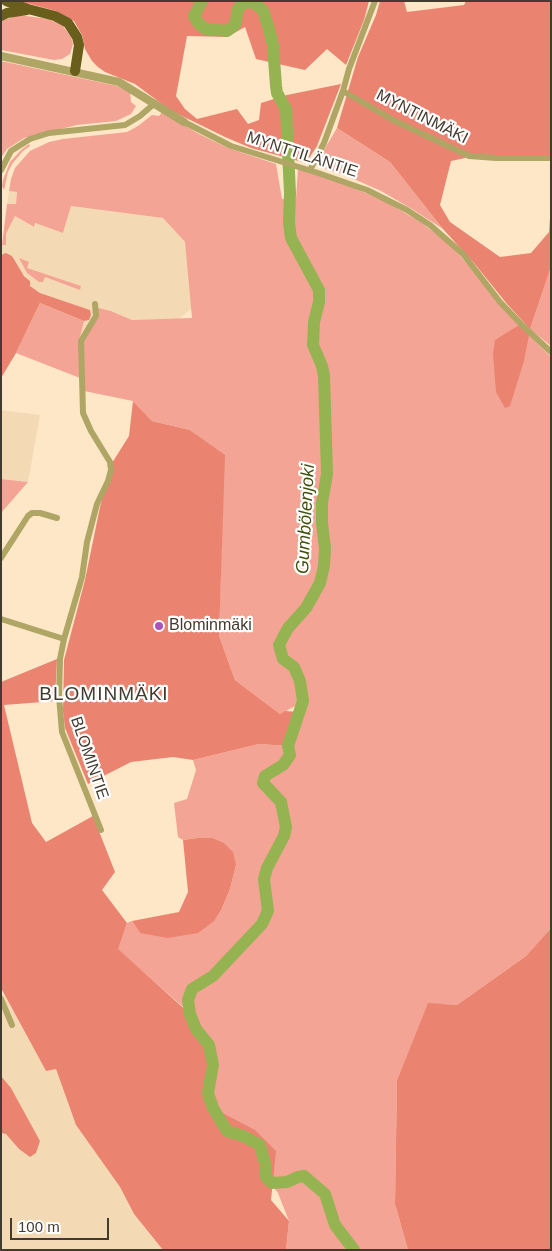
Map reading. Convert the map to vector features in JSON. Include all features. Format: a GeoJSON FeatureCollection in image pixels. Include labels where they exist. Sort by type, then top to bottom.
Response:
{"type":"FeatureCollection","features":[{"type":"Feature","properties":{"kind":"highway"},"geometry":{"type":"LineString","coordinates":[[6,1],[28,10],[55,16],[68,23],[74,29],[79,45],[75,71]]}},
{"type":"Feature","properties":{"kind":"highway"},"geometry":{"type":"LineString","coordinates":[[1,16],[28,10]]}},
{"type":"Feature","properties":{"kind":"street"},"geometry":{"type":"LineString","coordinates":[[310,170],[324,144],[375,1]]}},
{"type":"Feature","properties":{"kind":"street","name":"MYNTTILÄNTIE"},"geometry":{"type":"LineString","coordinates":[[1,56],[122,83],[184,122],[231,146],[310,170],[366,190],[407,210],[430,225],[463,254],[500,302],[551,352]]}},
{"type":"Feature","properties":{"kind":"street","name":"MYNTINMÄKI"},"geometry":{"type":"LineString","coordinates":[[344,91],[393,120],[469,156],[488,158],[551,158]]}},
{"type":"Feature","properties":{"kind":"street"},"geometry":{"type":"LineString","coordinates":[[1,170],[11,151],[30,139],[49,133],[125,124],[140,116],[155,103]]}},
{"type":"Feature","properties":{"kind":"street"},"geometry":{"type":"LineString","coordinates":[[1,619],[64,639],[82,577],[87,542],[97,504],[112,470],[110,462],[91,431],[83,413],[81,341],[96,316],[95,304]]}},
{"type":"Feature","properties":{"kind":"street"},"geometry":{"type":"LineString","coordinates":[[1,558],[28,516],[32,513],[40,513],[57,518]]}},
{"type":"Feature","properties":{"kind":"street","name":"BLOMINTIE"},"geometry":{"type":"LineString","coordinates":[[64,639],[60,659],[59,696],[62,732],[101,830]]}},
{"type":"Feature","properties":{"kind":"street"},"geometry":{"type":"LineString","coordinates":[[1,999],[12,1025]]}},
{"type":"Feature","properties":{"kind":"shaded area"},"geometry":{"type":"Polygon","coordinates":[[[19,1],[369,1],[364,20],[346,65],[327,49],[305,70],[256,59],[245,27],[227,37],[187,36],[176,96],[185,109],[197,119],[237,109],[248,124],[259,120],[261,103],[287,95],[341,84],[317,146],[306,163],[251,148],[170,110],[135,84],[105,72],[98,67],[85,49],[82,35],[74,21],[56,11],[19,1]]]}},
{"type":"Feature","properties":{"kind":"shaded area"},"geometry":{"type":"Polygon","coordinates":[[[380,1],[404,1],[407,12],[464,5],[466,1],[551,1],[551,155],[479,155],[451,161],[440,205],[450,222],[500,257],[531,253],[549,232],[551,203],[551,267],[530,329],[443,229],[390,162],[337,128],[358,57],[380,1]]]}},
{"type":"Feature","properties":{"kind":"shaded area"},"geometry":{"type":"Polygon","coordinates":[[[18,15],[49,19],[63,26],[71,37],[73,44],[70,54],[62,59],[54,60],[1,50],[1,21],[18,15]]]}},
{"type":"Feature","properties":{"kind":"shaded area"},"geometry":{"type":"Polygon","coordinates":[[[1,61],[117,86],[130,92],[131,102],[136,106],[131,114],[116,121],[77,125],[24,138],[7,149],[1,158],[1,61]]]}},
{"type":"Feature","properties":{"kind":"shaded area"},"geometry":{"type":"Polygon","coordinates":[[[162,112],[199,134],[228,148],[276,164],[282,199],[296,199],[298,169],[352,187],[386,202],[419,221],[451,245],[519,325],[551,357],[551,928],[526,956],[457,1005],[428,1004],[397,1080],[395,1204],[408,1250],[286,1250],[289,1221],[278,1193],[213,1108],[208,1093],[213,1065],[209,1045],[196,1029],[190,1013],[117,949],[127,923],[132,921],[140,933],[222,908],[230,889],[236,865],[197,838],[183,840],[178,837],[174,803],[187,799],[196,770],[193,760],[259,744],[288,746],[303,702],[280,714],[235,680],[219,636],[224,455],[190,430],[152,421],[133,401],[84,391],[84,340],[98,308],[132,320],[192,318],[185,242],[163,218],[71,206],[63,233],[35,223],[34,227],[15,216],[6,234],[6,245],[2,245],[7,204],[16,204],[17,192],[9,191],[11,179],[15,168],[30,151],[49,142],[63,139],[127,132],[152,115],[159,116],[162,112]]]}},
{"type":"Feature","properties":{"kind":"shaded area"},"geometry":{"type":"Polygon","coordinates":[[[337,128],[390,162],[443,229],[381,191],[345,175],[323,168],[318,160],[337,128]]]}},
{"type":"Feature","properties":{"kind":"shaded area"},"geometry":{"type":"Polygon","coordinates":[[[29,144],[30,146],[12,164],[4,190],[2,186],[3,180],[10,162],[29,144]]]}},
{"type":"Feature","properties":{"kind":"shaded area"},"geometry":{"type":"Polygon","coordinates":[[[9,191],[17,192],[16,205],[7,204],[9,191]]]}},
{"type":"Feature","properties":{"kind":"shaded area"},"geometry":{"type":"Polygon","coordinates":[[[71,206],[163,218],[185,242],[192,308],[179,319],[132,320],[111,311],[79,341],[84,321],[89,320],[90,310],[40,293],[29,285],[30,281],[4,254],[1,255],[2,245],[6,245],[6,234],[15,216],[33,227],[35,223],[63,233],[71,206]]]}},
{"type":"Feature","properties":{"kind":"shaded area"},"geometry":{"type":"Polygon","coordinates":[[[6,253],[12,256],[24,276],[30,281],[30,286],[40,293],[90,310],[91,315],[89,320],[84,321],[40,303],[16,353],[1,378],[1,255],[6,253]]]}},
{"type":"Feature","properties":{"kind":"shaded area"},"geometry":{"type":"Polygon","coordinates":[[[19,258],[29,262],[27,268],[81,286],[80,290],[45,277],[43,282],[39,282],[27,273],[19,258]]]}},
{"type":"Feature","properties":{"kind":"shaded area"},"geometry":{"type":"Polygon","coordinates":[[[551,267],[551,346],[530,329],[551,267]]]}},
{"type":"Feature","properties":{"kind":"shaded area"},"geometry":{"type":"Polygon","coordinates":[[[40,303],[84,321],[79,341],[80,378],[16,353],[40,303]]]}},
{"type":"Feature","properties":{"kind":"shaded area"},"geometry":{"type":"Polygon","coordinates":[[[519,325],[529,335],[524,361],[510,406],[505,408],[496,392],[493,354],[495,340],[519,325]]]}},
{"type":"Feature","properties":{"kind":"shaded area"},"geometry":{"type":"Polygon","coordinates":[[[133,401],[152,421],[190,430],[225,455],[219,636],[235,680],[280,714],[285,711],[300,712],[288,746],[259,744],[193,760],[173,757],[131,762],[88,784],[65,728],[63,711],[64,660],[112,463],[129,436],[133,401]]]}},
{"type":"Feature","properties":{"kind":"shaded area"},"geometry":{"type":"Polygon","coordinates":[[[1,410],[40,415],[28,482],[1,479],[1,410]]]}},
{"type":"Feature","properties":{"kind":"shaded area"},"geometry":{"type":"Polygon","coordinates":[[[1,479],[28,482],[1,513],[1,479]]]}},
{"type":"Feature","properties":{"kind":"shaded area"},"geometry":{"type":"Polygon","coordinates":[[[57,659],[55,701],[4,705],[32,823],[46,842],[93,816],[115,872],[102,890],[127,923],[118,949],[190,1014],[196,1029],[209,1045],[213,1065],[208,1093],[213,1108],[255,1130],[276,1151],[271,1200],[289,1221],[286,1250],[163,1250],[134,1214],[120,1187],[76,1125],[56,1069],[46,1071],[1,988],[1,682],[57,659]]]}},
{"type":"Feature","properties":{"kind":"shaded area"},"geometry":{"type":"Polygon","coordinates":[[[212,838],[224,843],[233,852],[236,865],[230,889],[222,908],[214,921],[198,933],[168,938],[140,933],[132,921],[179,912],[188,892],[183,840],[212,838]]]}},
{"type":"Feature","properties":{"kind":"shaded area"},"geometry":{"type":"Polygon","coordinates":[[[551,928],[551,1250],[408,1250],[395,1204],[397,1080],[428,1003],[457,1005],[526,956],[551,928]]]}},
{"type":"Feature","properties":{"kind":"shaded area"},"geometry":{"type":"Polygon","coordinates":[[[4,994],[46,1071],[56,1069],[76,1125],[120,1187],[134,1214],[163,1250],[1,1250],[1,995],[4,994]]]}},
{"type":"Feature","properties":{"kind":"shaded area"},"geometry":{"type":"Polygon","coordinates":[[[1,1076],[11,1088],[40,1141],[36,1153],[30,1157],[19,1149],[6,1134],[1,1133],[1,1076]]]}},
{"type":"Feature","properties":{"kind":"waterway","name":"Gumbölenjoki"},"geometry":{"type":"LineString","coordinates":[[202,1],[194,16],[199,24],[206,29],[227,31],[235,25],[238,9],[244,3],[252,2],[263,10],[269,29],[273,45],[277,93],[286,109],[291,238],[319,290],[319,302],[314,322],[313,345],[324,376],[327,474],[322,503],[325,548],[324,566],[320,583],[306,608],[288,628],[279,645],[283,659],[294,667],[300,681],[303,701],[288,746],[290,755],[283,765],[265,776],[263,783],[281,802],[286,827],[284,836],[267,868],[264,879],[268,911],[262,924],[213,976],[192,989],[188,1000],[190,1014],[196,1029],[209,1045],[213,1065],[208,1093],[213,1108],[227,1131],[243,1136],[260,1145],[266,1167],[266,1177],[272,1183],[287,1182],[304,1176],[325,1194],[335,1225],[354,1250]]}},
{"type":"Feature","properties":{"kind":"place","name":"Blominmäki"},"geometry":{"type":"Point","coordinates":[159,626]}},
{"type":"Feature","properties":{"kind":"district","name":"BLOMINMÄKI"},"geometry":{"type":"Point","coordinates":[104,695]}}]}
